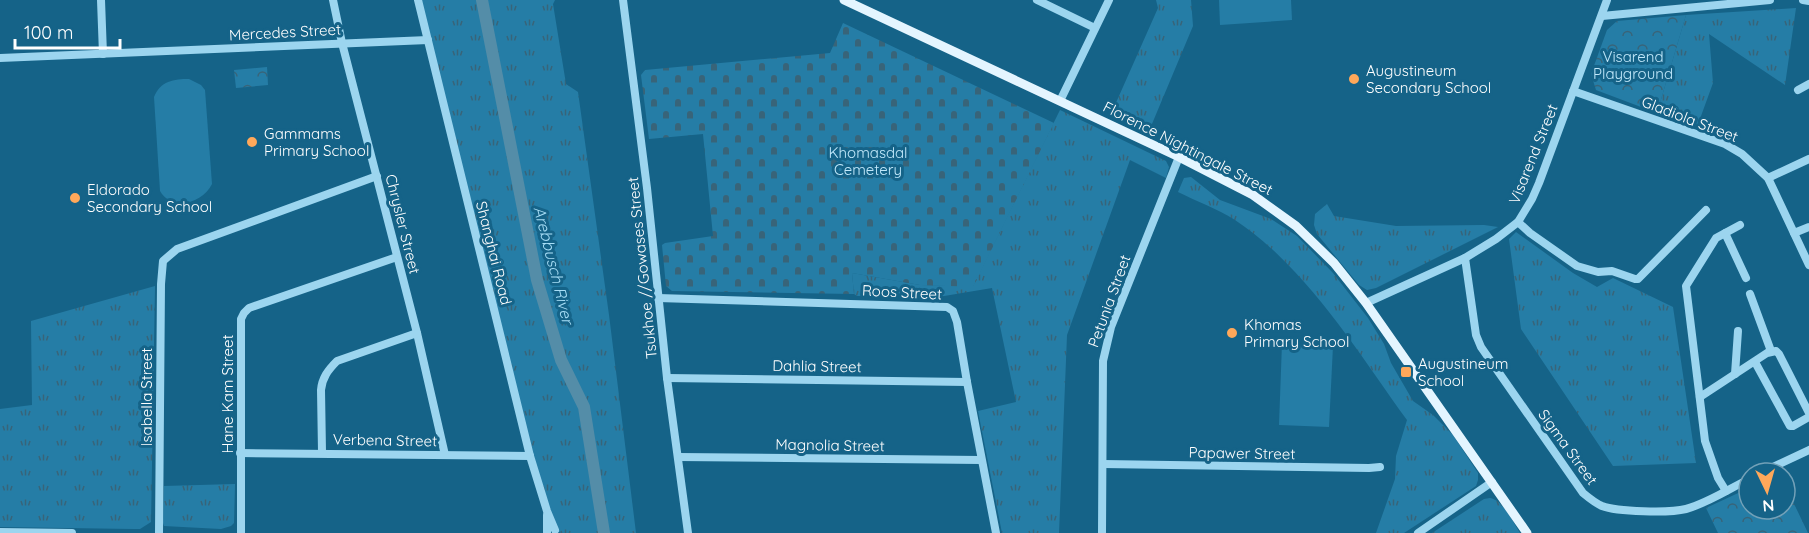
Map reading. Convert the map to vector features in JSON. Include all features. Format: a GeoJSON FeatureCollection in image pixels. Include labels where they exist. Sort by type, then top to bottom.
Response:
{"type":"FeatureCollection","features":[{"type":"Feature","properties":{"kind":"main road","name":"Florence Nightingale Street"},"geometry":{"type":"LineString","coordinates":[[844,0],[1179,157],[1253,195],[1296,226],[1328,257],[1366,303],[1527,533]]}},
{"type":"Feature","properties":{"kind":"street"},"geometry":{"type":"LineString","coordinates":[[101,0],[103,54]]}},
{"type":"Feature","properties":{"kind":"street","name":"Chrysler Street"},"geometry":{"type":"LineString","coordinates":[[333,0],[417,333],[445,455]]}},
{"type":"Feature","properties":{"kind":"street","name":"Shanghai Road"},"geometry":{"type":"LineString","coordinates":[[418,0],[530,456],[552,532]]}},
{"type":"Feature","properties":{"kind":"street","name":"Tsukhoe //Gowases Street"},"geometry":{"type":"LineString","coordinates":[[623,0],[646,178],[667,378],[688,533]]}},
{"type":"Feature","properties":{"kind":"street"},"geometry":{"type":"LineString","coordinates":[[1037,0],[1095,28]]}},
{"type":"Feature","properties":{"kind":"street"},"geometry":{"type":"LineString","coordinates":[[1060,101],[1109,0]]}},
{"type":"Feature","properties":{"kind":"street","name":"Visarend Street"},"geometry":{"type":"LineString","coordinates":[[1366,303],[1465,258],[1518,222],[1532,199],[1607,0]]}},
{"type":"Feature","properties":{"kind":"street"},"geometry":{"type":"LineString","coordinates":[[1602,16],[1689,3],[1770,0]]}},
{"type":"Feature","properties":{"kind":"street"},"geometry":{"type":"LineString","coordinates":[[1803,0],[1809,1]]}},
{"type":"Feature","properties":{"kind":"street","name":"Mercedes Street"},"geometry":{"type":"LineString","coordinates":[[0,58],[428,40]]}},
{"type":"Feature","properties":{"kind":"street"},"geometry":{"type":"LineString","coordinates":[[1798,90],[1809,84]]}},
{"type":"Feature","properties":{"kind":"street","name":"Gladiola Street"},"geometry":{"type":"LineString","coordinates":[[1573,91],[1725,144],[1743,154],[1768,178],[1809,265]]}},
{"type":"Feature","properties":{"kind":"street","name":"Petunia Street"},"geometry":{"type":"LineString","coordinates":[[1102,533],[1104,351],[1115,316],[1179,157]]}},
{"type":"Feature","properties":{"kind":"street"},"geometry":{"type":"LineString","coordinates":[[1768,178],[1809,159]]}},
{"type":"Feature","properties":{"kind":"street","name":"Isabella Street"},"geometry":{"type":"LineString","coordinates":[[159,533],[160,284],[163,261],[177,249],[377,176]]}},
{"type":"Feature","properties":{"kind":"street"},"geometry":{"type":"LineString","coordinates":[[1518,222],[1530,234],[1577,266],[1598,272],[1612,271],[1638,279],[1707,210]]}},
{"type":"Feature","properties":{"kind":"street"},"geometry":{"type":"LineString","coordinates":[[1725,491],[1705,441],[1686,284],[1716,238],[1740,225]]}},
{"type":"Feature","properties":{"kind":"street"},"geometry":{"type":"LineString","coordinates":[[1794,233],[1809,227]]}},
{"type":"Feature","properties":{"kind":"street"},"geometry":{"type":"LineString","coordinates":[[1725,233],[1746,278]]}},
{"type":"Feature","properties":{"kind":"street","name":"Hane Kam Street"},"geometry":{"type":"LineString","coordinates":[[241,533],[241,319],[244,313],[249,308],[397,257]]}},
{"type":"Feature","properties":{"kind":"street","name":"Sigma Street"},"geometry":{"type":"LineString","coordinates":[[1465,258],[1476,335],[1480,347],[1583,493],[1601,506],[1612,509],[1666,511],[1686,509],[1737,485]]}},
{"type":"Feature","properties":{"kind":"street"},"geometry":{"type":"LineString","coordinates":[[1750,294],[1771,351],[1779,354],[1809,415],[1790,426],[1755,362]]}},
{"type":"Feature","properties":{"kind":"street","name":"Roos Street"},"geometry":{"type":"LineString","coordinates":[[658,298],[947,307],[952,311],[957,322],[996,533]]}},
{"type":"Feature","properties":{"kind":"street"},"geometry":{"type":"LineString","coordinates":[[1735,374],[1738,331]]}},
{"type":"Feature","properties":{"kind":"street"},"geometry":{"type":"LineString","coordinates":[[322,452],[321,390],[322,382],[331,367],[337,361],[417,333]]}},
{"type":"Feature","properties":{"kind":"street"},"geometry":{"type":"LineString","coordinates":[[1700,397],[1771,351]]}},
{"type":"Feature","properties":{"kind":"street","name":"Dahlia Street"},"geometry":{"type":"LineString","coordinates":[[667,378],[967,382]]}},
{"type":"Feature","properties":{"kind":"street"},"geometry":{"type":"LineString","coordinates":[[1786,461],[1809,450]]}},
{"type":"Feature","properties":{"kind":"street","name":"Verbena Street"},"geometry":{"type":"LineString","coordinates":[[240,453],[322,452],[530,456]]}},
{"type":"Feature","properties":{"kind":"street","name":"Magnolia Street"},"geometry":{"type":"LineString","coordinates":[[678,457],[981,460]]}},
{"type":"Feature","properties":{"kind":"street","name":"Papawer Street"},"geometry":{"type":"LineString","coordinates":[[1103,464],[1380,467]]}},
{"type":"Feature","properties":{"kind":"street"},"geometry":{"type":"LineString","coordinates":[[1418,533],[1492,482]]}},
{"type":"Feature","properties":{"kind":"street"},"geometry":{"type":"LineString","coordinates":[[0,532],[72,533]]}},
{"type":"Feature","properties":{"kind":"green space"},"geometry":{"type":"Polygon","coordinates":[[[418,0],[555,0],[553,4],[566,84],[578,92],[636,533],[561,533],[555,530],[547,511],[418,0]]]}},
{"type":"Feature","properties":{"kind":"green space"},"geometry":{"type":"Polygon","coordinates":[[[1156,0],[1191,0],[1193,26],[1149,131],[1111,114],[1158,8],[1156,0]]]}},
{"type":"Feature","properties":{"kind":"green space"},"geometry":{"type":"Polygon","coordinates":[[[1219,0],[1291,0],[1292,20],[1220,25],[1219,0]]]}},
{"type":"Feature","properties":{"kind":"green space"},"geometry":{"type":"Polygon","coordinates":[[[1796,8],[1785,85],[1709,34],[1713,83],[1697,127],[1657,113],[1686,15],[1796,8]]]}},
{"type":"Feature","properties":{"kind":"green space","name":"Visarend Playground"},"geometry":{"type":"Polygon","coordinates":[[[1686,15],[1657,113],[1596,90],[1591,74],[1607,30],[1617,21],[1686,15]]]}},
{"type":"Feature","properties":{"kind":"green space","name":"Khomasdal Cemetery"},"geometry":{"type":"Polygon","coordinates":[[[843,23],[1054,123],[973,287],[920,285],[852,273],[854,294],[672,291],[666,286],[662,245],[713,236],[703,134],[649,139],[641,75],[645,70],[830,53],[843,23]]]}},
{"type":"Feature","properties":{"kind":"green space"},"geometry":{"type":"Polygon","coordinates":[[[267,67],[268,85],[236,88],[234,70],[267,67]]]}},
{"type":"Feature","properties":{"kind":"green space"},"geometry":{"type":"Polygon","coordinates":[[[189,79],[201,85],[205,90],[212,184],[202,196],[179,203],[165,198],[160,191],[154,97],[164,84],[189,79]]]}},
{"type":"Feature","properties":{"kind":"green space"},"geometry":{"type":"Polygon","coordinates":[[[1060,110],[1166,161],[1169,167],[1166,178],[1130,160],[1067,335],[1059,533],[1002,533],[978,411],[1016,402],[992,288],[938,297],[857,296],[854,294],[852,273],[920,285],[973,286],[1060,110]]]}},
{"type":"Feature","properties":{"kind":"green space"},"geometry":{"type":"Polygon","coordinates":[[[1191,177],[1220,200],[1271,219],[1297,236],[1333,273],[1368,318],[1413,401],[1433,415],[1453,435],[1478,473],[1476,486],[1404,533],[1376,533],[1395,479],[1396,456],[1407,420],[1350,339],[1308,286],[1285,262],[1235,220],[1178,192],[1184,178],[1191,177]]]}},
{"type":"Feature","properties":{"kind":"green space"},"geometry":{"type":"Polygon","coordinates":[[[1327,204],[1334,216],[1396,226],[1484,225],[1498,227],[1376,288],[1367,290],[1359,285],[1317,234],[1314,225],[1315,214],[1327,204]]]}},
{"type":"Feature","properties":{"kind":"green space"},"geometry":{"type":"Polygon","coordinates":[[[1516,232],[1573,273],[1597,287],[1613,278],[1673,307],[1696,463],[1613,466],[1521,329],[1509,239],[1516,232]]]}},
{"type":"Feature","properties":{"kind":"green space"},"geometry":{"type":"Polygon","coordinates":[[[155,286],[151,522],[140,529],[0,527],[0,409],[32,405],[31,321],[155,286]]]}},
{"type":"Feature","properties":{"kind":"green space"},"geometry":{"type":"Polygon","coordinates":[[[1282,343],[1333,346],[1329,427],[1279,425],[1282,343]]]}},
{"type":"Feature","properties":{"kind":"green space"},"geometry":{"type":"Polygon","coordinates":[[[235,484],[234,523],[231,526],[221,529],[164,526],[164,486],[235,484]]]}},
{"type":"Feature","properties":{"kind":"green space"},"geometry":{"type":"Polygon","coordinates":[[[1737,494],[1737,521],[1797,521],[1797,510],[1808,533],[1718,533],[1706,508],[1737,494]]]}},
{"type":"Feature","properties":{"kind":"green space"},"geometry":{"type":"Polygon","coordinates":[[[1490,498],[1503,507],[1520,533],[1432,533],[1484,499],[1490,498]]]}},
{"type":"Feature","properties":{"kind":"waterway","name":"Arebbusch River"},"geometry":{"type":"LineString","coordinates":[[482,0],[537,280],[561,360],[584,407],[604,533]]}},
{"type":"Feature","properties":{"kind":"place","name":"Augustineum Secondary School"},"geometry":{"type":"Point","coordinates":[1354,79]}},
{"type":"Feature","properties":{"kind":"place","name":"Gammams Primary School"},"geometry":{"type":"Point","coordinates":[252,142]}},
{"type":"Feature","properties":{"kind":"place","name":"Eldorado Secondary School"},"geometry":{"type":"Point","coordinates":[75,198]}},
{"type":"Feature","properties":{"kind":"place","name":"Khomas Primary School"},"geometry":{"type":"Point","coordinates":[1232,333]}},
{"type":"Feature","properties":{"kind":"place","name":"Augustineum School"},"geometry":{"type":"Point","coordinates":[1406,372]}}]}
